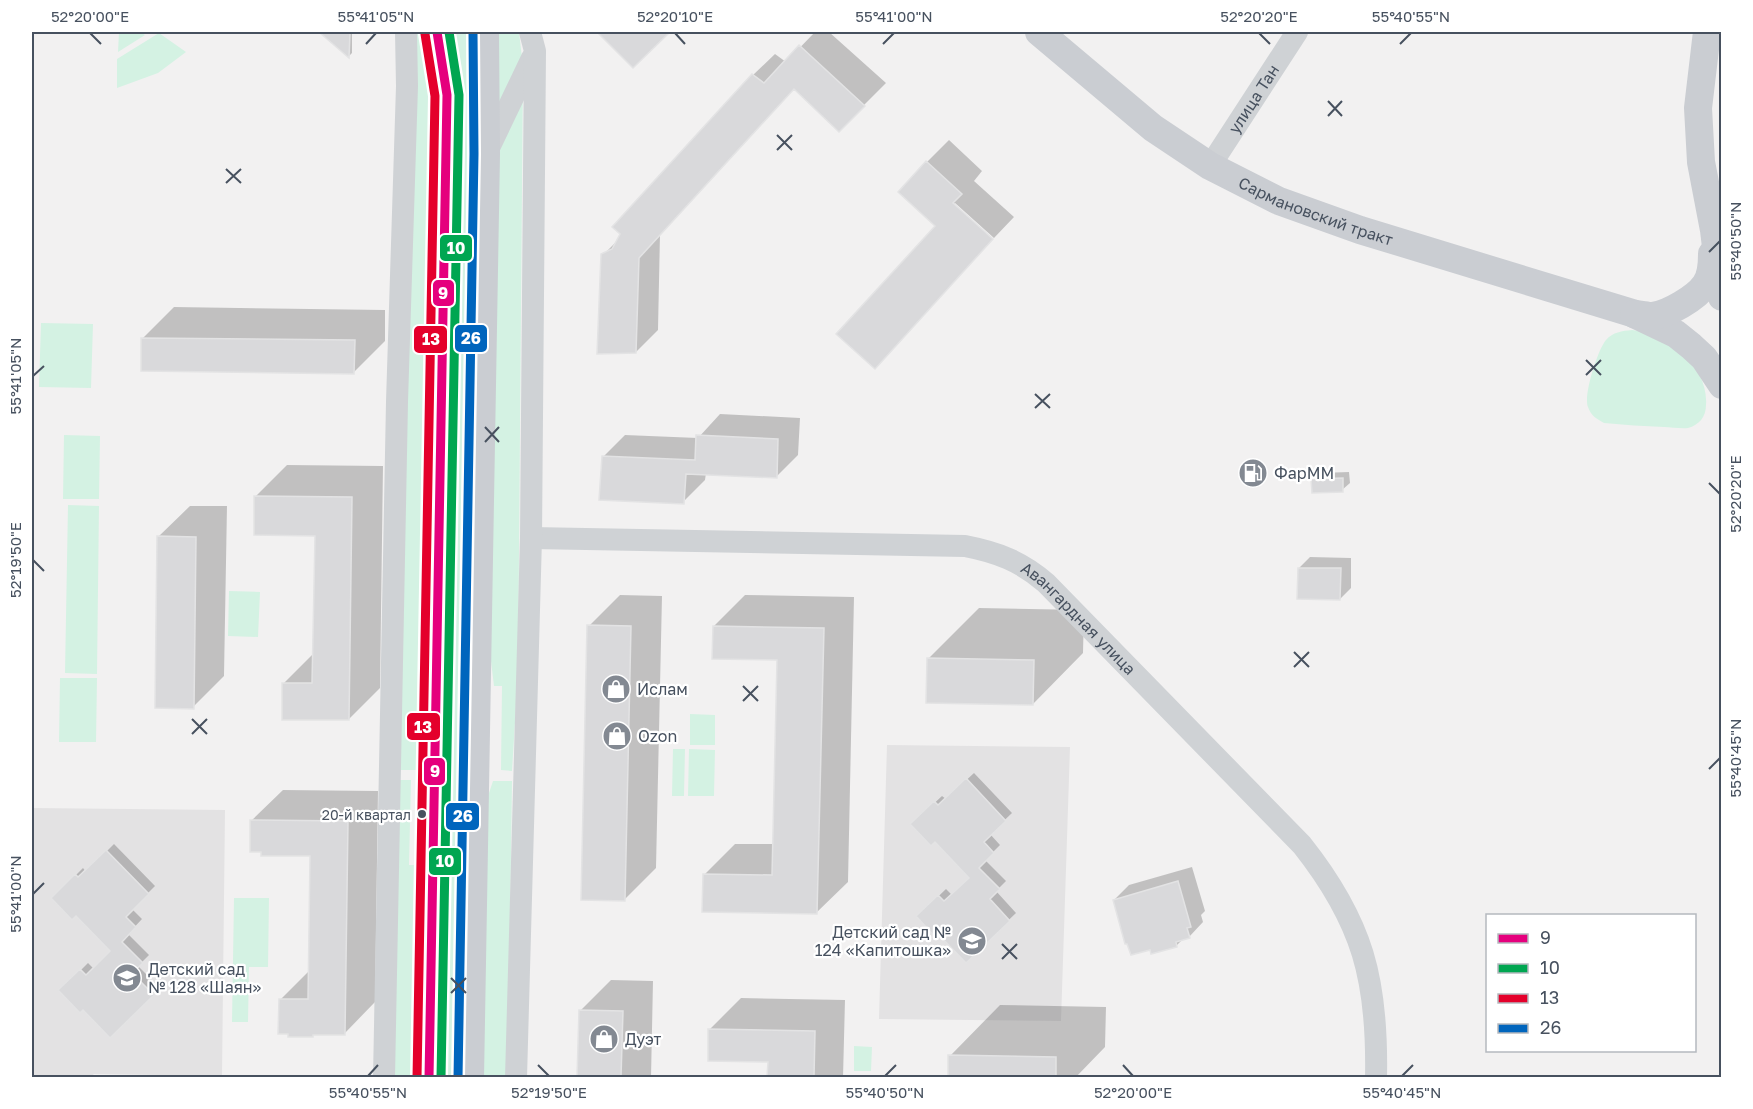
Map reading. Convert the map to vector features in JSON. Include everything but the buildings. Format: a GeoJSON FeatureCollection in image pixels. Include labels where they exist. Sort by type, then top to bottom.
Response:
{"type":"FeatureCollection","features":[{"type":"Feature","properties":{"kind":"main road"},"geometry":{"type":"LineString","coordinates":[[429,1077],[447,95],[437,32]]}},
{"type":"Feature","properties":{"kind":"main road"},"geometry":{"type":"LineString","coordinates":[[470,1077],[486,154],[485,32]]}},
{"type":"Feature","properties":{"kind":"main road","name":"Сармановский тракт"},"geometry":{"type":"LineString","coordinates":[[1039,32],[1153,128],[1210,166],[1279,201],[1360,230],[1632,314],[1676,334],[1704,358],[1722,386]]}},
{"type":"Feature","properties":{"kind":"main road"},"geometry":{"type":"LineString","coordinates":[[1707,32],[1698,108],[1701,162],[1714,230],[1722,297]]}},
{"type":"Feature","properties":{"kind":"main road"},"geometry":{"type":"LineString","coordinates":[[1698,108],[1715,75],[1722,68]]}},
{"type":"Feature","properties":{"kind":"main road","name":"Сармановский тракт"},"geometry":{"type":"LineString","coordinates":[[1632,314],[1653,316],[1677,306],[1706,285],[1711,267],[1714,230]]}},
{"type":"Feature","properties":{"kind":"street"},"geometry":{"type":"LineString","coordinates":[[384,1077],[397,402],[407,86],[406,32]]}},
{"type":"Feature","properties":{"kind":"street","name":"улица Тан"},"geometry":{"type":"LineString","coordinates":[[1210,166],[1297,32]]}},
{"type":"Feature","properties":{"kind":"street"},"geometry":{"type":"LineString","coordinates":[[486,154],[533,41]]}},
{"type":"Feature","properties":{"kind":"street"},"geometry":{"type":"LineString","coordinates":[[516,1077],[531,538],[533,41]]}},
{"type":"Feature","properties":{"kind":"street","name":"Авангардная улица"},"geometry":{"type":"LineString","coordinates":[[531,538],[965,546],[990,551],[1026,567],[1046,583],[1302,845],[1324,872],[1355,931],[1372,986],[1376,1019],[1376,1077]]}},
{"type":"Feature","properties":{"kind":"shaded area","name":"Детский сад № 124 «Капитошка»"},"geometry":{"type":"Polygon","coordinates":[[[887,745],[1070,747],[1061,1021],[879,1019],[887,745]]]}},
{"type":"Feature","properties":{"kind":"shaded area","name":"Детский сад № 128 «Шаян»"},"geometry":{"type":"Polygon","coordinates":[[[32,808],[225,810],[222,1076],[94,1074],[90,1077],[32,1078],[32,808]]]}},
{"type":"Feature","properties":{"kind":"green space"},"geometry":{"type":"Polygon","coordinates":[[[119,32],[140,32],[145,35],[118,52],[119,32]]]}},
{"type":"Feature","properties":{"kind":"green space"},"geometry":{"type":"Polygon","coordinates":[[[414,32],[424,32],[432,81],[433,265],[427,723],[419,770],[396,770],[414,32]]]}},
{"type":"Feature","properties":{"kind":"green space"},"geometry":{"type":"Polygon","coordinates":[[[452,32],[480,32],[460,1077],[438,1077],[460,137],[455,47],[452,32]]]}},
{"type":"Feature","properties":{"kind":"green space"},"geometry":{"type":"Polygon","coordinates":[[[495,32],[519,32],[523,67],[518,674],[512,771],[501,770],[502,686],[494,686],[488,636],[495,32]]]}},
{"type":"Feature","properties":{"kind":"green space"},"geometry":{"type":"Polygon","coordinates":[[[159,33],[186,52],[158,73],[117,88],[117,59],[159,33]]]}},
{"type":"Feature","properties":{"kind":"green space"},"geometry":{"type":"Polygon","coordinates":[[[41,323],[93,324],[91,388],[39,387],[41,323]]]}},
{"type":"Feature","properties":{"kind":"green space"},"geometry":{"type":"Polygon","coordinates":[[[1632,330],[1646,333],[1672,345],[1684,354],[1701,377],[1706,409],[1701,420],[1695,425],[1682,428],[1604,423],[1591,413],[1587,401],[1588,393],[1599,353],[1609,337],[1621,331],[1632,330]]]}},
{"type":"Feature","properties":{"kind":"green space"},"geometry":{"type":"Polygon","coordinates":[[[64,435],[100,436],[99,499],[63,499],[64,435]]]}},
{"type":"Feature","properties":{"kind":"green space"},"geometry":{"type":"Polygon","coordinates":[[[68,505],[99,506],[97,674],[65,673],[68,505]]]}},
{"type":"Feature","properties":{"kind":"green space"},"geometry":{"type":"Polygon","coordinates":[[[229,591],[260,592],[258,637],[228,636],[229,591]]]}},
{"type":"Feature","properties":{"kind":"green space"},"geometry":{"type":"Polygon","coordinates":[[[60,678],[97,678],[96,742],[59,742],[60,678]]]}},
{"type":"Feature","properties":{"kind":"green space"},"geometry":{"type":"Polygon","coordinates":[[[690,714],[715,715],[715,745],[690,745],[690,714]]]}},
{"type":"Feature","properties":{"kind":"green space"},"geometry":{"type":"Polygon","coordinates":[[[673,749],[685,749],[684,796],[672,796],[673,749]]]}},
{"type":"Feature","properties":{"kind":"green space"},"geometry":{"type":"Polygon","coordinates":[[[689,749],[715,750],[714,796],[688,796],[689,749]]]}},
{"type":"Feature","properties":{"kind":"green space"},"geometry":{"type":"Polygon","coordinates":[[[395,780],[411,780],[409,865],[416,865],[423,911],[419,1077],[390,1078],[395,780]]]}},
{"type":"Feature","properties":{"kind":"green space"},"geometry":{"type":"Polygon","coordinates":[[[493,781],[512,781],[508,1077],[479,1078],[482,814],[493,781]]]}},
{"type":"Feature","properties":{"kind":"green space"},"geometry":{"type":"Polygon","coordinates":[[[234,898],[269,898],[268,967],[249,967],[248,1022],[232,1022],[234,898]]]}},
{"type":"Feature","properties":{"kind":"green space"},"geometry":{"type":"Polygon","coordinates":[[[854,1046],[872,1047],[871,1071],[854,1071],[854,1046]]]}},
{"type":"Feature","properties":{"kind":"transit line","name":"9"},"geometry":{"type":"LineString","coordinates":[[429,1078],[447,95],[437,32]]}},
{"type":"Feature","properties":{"kind":"transit line","name":"10"},"geometry":{"type":"LineString","coordinates":[[441,1078],[459,95],[449,32]]}},
{"type":"Feature","properties":{"kind":"transit line","name":"26"},"geometry":{"type":"LineString","coordinates":[[458,1078],[474,154],[473,32]]}},
{"type":"Feature","properties":{"kind":"transit line","name":"13"},"geometry":{"type":"LineString","coordinates":[[417,1078],[435,96],[425,34]]}},
{"type":"Feature","properties":{"kind":"place","name":"ФарММ"},"geometry":{"type":"Point","coordinates":[1253,473]}},
{"type":"Feature","properties":{"kind":"place","name":"Ислам"},"geometry":{"type":"Point","coordinates":[616,689]}},
{"type":"Feature","properties":{"kind":"place","name":"Ozon"},"geometry":{"type":"Point","coordinates":[617,736]}},
{"type":"Feature","properties":{"kind":"place","name":"20-й квартал"},"geometry":{"type":"Point","coordinates":[422,814]}},
{"type":"Feature","properties":{"kind":"place","name":"Детский сад № 124 «Капитошка»"},"geometry":{"type":"Point","coordinates":[972,941]}},
{"type":"Feature","properties":{"kind":"place","name":"Детский сад № 128 «Шаян»"},"geometry":{"type":"Point","coordinates":[127,978]}},
{"type":"Feature","properties":{"kind":"place","name":"Дуэт"},"geometry":{"type":"Point","coordinates":[604,1039]}}]}
